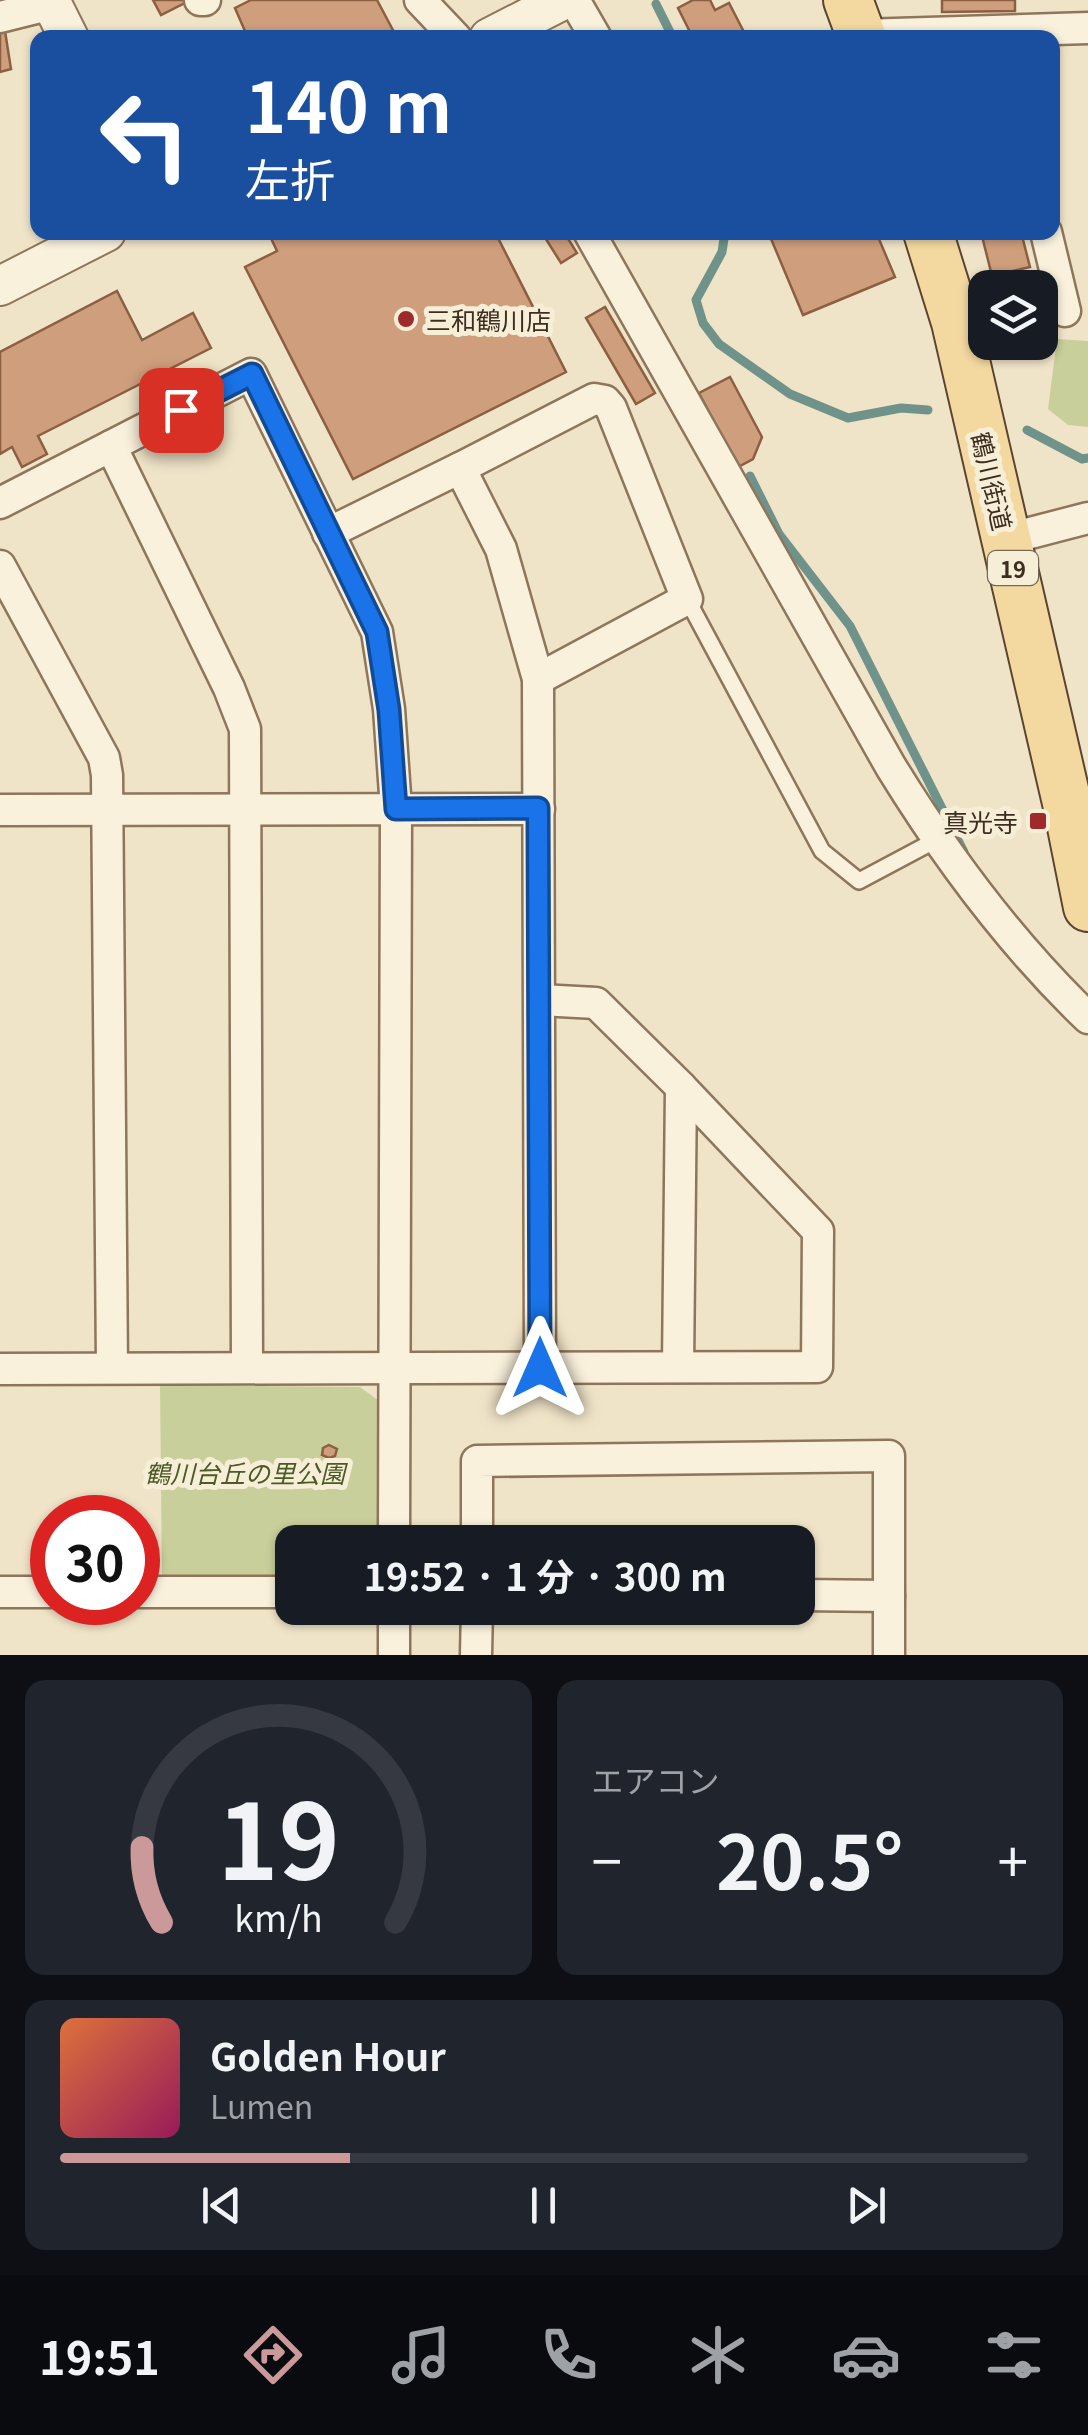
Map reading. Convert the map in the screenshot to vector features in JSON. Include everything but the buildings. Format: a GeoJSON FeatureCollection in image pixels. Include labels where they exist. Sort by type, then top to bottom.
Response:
{"type":"FeatureCollection","features":[{"type":"Feature","properties":{"kind":"main road","name":"鶴川街道"},"geometry":{"type":"LineString","coordinates":[[932,240],[968,314]]}},
{"type":"Feature","properties":{"kind":"main road","name":"鶴川街道"},"geometry":{"type":"LineString","coordinates":[[977,360],[1006,539],[1088,906]]}},
{"type":"Feature","properties":{"kind":"street"},"geometry":{"type":"LineString","coordinates":[[420,0],[448,30]]}},
{"type":"Feature","properties":{"kind":"street"},"geometry":{"type":"LineString","coordinates":[[505,30],[563,0]]}},
{"type":"Feature","properties":{"kind":"street"},"geometry":{"type":"LineString","coordinates":[[574,0],[591,30]]}},
{"type":"Feature","properties":{"kind":"street"},"geometry":{"type":"LineString","coordinates":[[0,17],[51,2],[65,30]]}},
{"type":"Feature","properties":{"kind":"street"},"geometry":{"type":"LineString","coordinates":[[857,24],[942,30]]}},
{"type":"Feature","properties":{"kind":"street"},"geometry":{"type":"LineString","coordinates":[[1058,30],[1088,28]]}},
{"type":"Feature","properties":{"kind":"street"},"geometry":{"type":"LineString","coordinates":[[0,286],[90,240]]}},
{"type":"Feature","properties":{"kind":"street"},"geometry":{"type":"LineString","coordinates":[[593,240],[871,733],[936,840],[1039,968],[1088,1018]]}},
{"type":"Feature","properties":{"kind":"street"},"geometry":{"type":"LineString","coordinates":[[1048,240],[1064,311]]}},
{"type":"Feature","properties":{"kind":"street"},"geometry":{"type":"LineString","coordinates":[[0,503],[252,374],[377,632],[389,710],[396,809],[394,1525]]}},
{"type":"Feature","properties":{"kind":"street"},"geometry":{"type":"LineString","coordinates":[[328,533],[594,399],[606,401],[687,599],[538,679]]}},
{"type":"Feature","properties":{"kind":"street"},"geometry":{"type":"LineString","coordinates":[[111,446],[229,688],[245,729],[247,1368]]}},
{"type":"Feature","properties":{"kind":"street"},"geometry":{"type":"LineString","coordinates":[[460,468],[502,549],[538,679],[540,1368]]}},
{"type":"Feature","properties":{"kind":"street"},"geometry":{"type":"LineString","coordinates":[[1006,539],[1088,518]]}},
{"type":"Feature","properties":{"kind":"street"},"geometry":{"type":"LineString","coordinates":[[0,566],[104,758],[108,810],[112,1368]]}},
{"type":"Feature","properties":{"kind":"street"},"geometry":{"type":"LineString","coordinates":[[0,810],[538,808]]}},
{"type":"Feature","properties":{"kind":"street"},"geometry":{"type":"LineString","coordinates":[[0,1369],[817,1367],[818,1232],[682,1087],[596,1003],[540,1000]]}},
{"type":"Feature","properties":{"kind":"street"},"geometry":{"type":"LineString","coordinates":[[678,1367],[682,1087]]}},
{"type":"Feature","properties":{"kind":"street"},"geometry":{"type":"LineString","coordinates":[[477,1525],[477,1461],[889,1456],[889,1655]]}},
{"type":"Feature","properties":{"kind":"street"},"geometry":{"type":"LineString","coordinates":[[0,1592],[30,1592]]}},
{"type":"Feature","properties":{"kind":"street"},"geometry":{"type":"LineString","coordinates":[[160,1592],[275,1592]]}},
{"type":"Feature","properties":{"kind":"street"},"geometry":{"type":"LineString","coordinates":[[815,1596],[889,1596]]}},
{"type":"Feature","properties":{"kind":"street"},"geometry":{"type":"LineString","coordinates":[[394,1625],[394,1655]]}},
{"type":"Feature","properties":{"kind":"street"},"geometry":{"type":"LineString","coordinates":[[476,1655],[477,1625]]}},
{"type":"Feature","properties":{"kind":"lane"},"geometry":{"type":"LineString","coordinates":[[687,599],[822,851],[859,882],[936,840]]}},
{"type":"Feature","properties":{"kind":"green space"},"geometry":{"type":"Polygon","coordinates":[[[1058,339],[1088,341],[1088,427],[1068,425],[1048,409],[1058,339]]]}},
{"type":"Feature","properties":{"kind":"green space","name":"鶴川台丘の里公園"},"geometry":{"type":"Polygon","coordinates":[[[160,1385],[360,1387],[379,1401],[381,1525],[275,1525],[275,1582],[162,1582],[160,1385]]]}},
{"type":"Feature","properties":{"kind":"waterway"},"geometry":{"type":"LineString","coordinates":[[656,4],[669,30]]}},
{"type":"Feature","properties":{"kind":"waterway"},"geometry":{"type":"LineString","coordinates":[[724,240],[722,252],[696,300],[703,323],[719,344],[790,394],[848,418],[901,408],[928,410]]}},
{"type":"Feature","properties":{"kind":"waterway"},"geometry":{"type":"LineString","coordinates":[[1027,430],[1082,459],[1088,458]]}},
{"type":"Feature","properties":{"kind":"waterway"},"geometry":{"type":"LineString","coordinates":[[750,476],[779,534],[850,626],[964,852]]}},
{"type":"Feature","properties":{"kind":"place","name":"三和鶴川店"},"geometry":{"type":"Point","coordinates":[406,319]}},
{"type":"Feature","properties":{"kind":"place","name":"真光寺"},"geometry":{"type":"Point","coordinates":[1038,821]}},
{"type":"Feature","properties":{"kind":"route"},"geometry":{"type":"LineString","coordinates":[[181,410],[252,374],[377,632],[389,710],[396,809],[538,808],[540,1368]]}}]}
